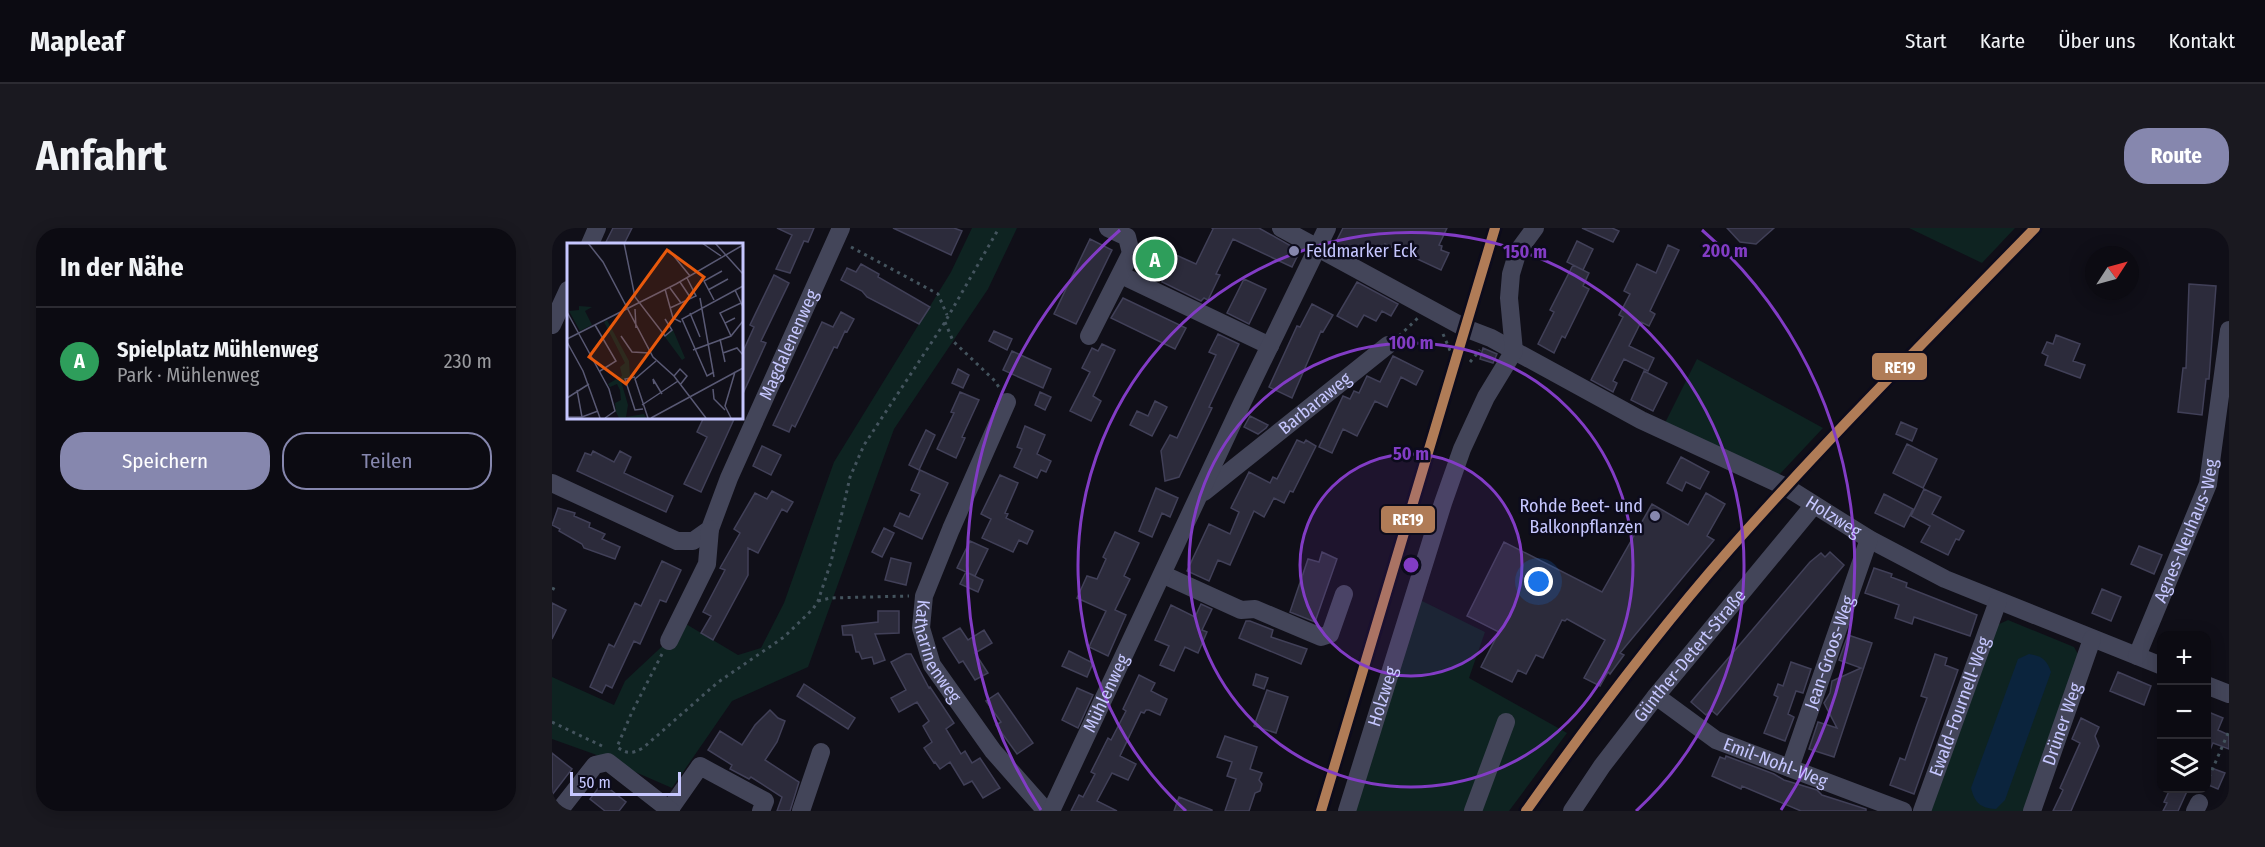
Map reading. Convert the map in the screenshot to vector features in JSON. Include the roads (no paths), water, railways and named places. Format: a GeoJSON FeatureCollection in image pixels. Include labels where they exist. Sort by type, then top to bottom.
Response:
{"type":"FeatureCollection","features":[{"type":"Feature","properties":{"kind":"street"},"geometry":{"type":"LineString","coordinates":[[590,243],[597,228]]}},
{"type":"Feature","properties":{"kind":"street"},"geometry":{"type":"LineString","coordinates":[[1089,336],[1131,254],[1126,237],[1108,228]]}},
{"type":"Feature","properties":{"kind":"street","name":"Holzweg"},"geometry":{"type":"LineString","coordinates":[[1281,228],[1641,420],[1786,487],[1869,538],[1946,579],[2157,664]]}},
{"type":"Feature","properties":{"kind":"street","name":"Mühlenweg"},"geometry":{"type":"LineString","coordinates":[[1051,811],[1327,228]]}},
{"type":"Feature","properties":{"kind":"street"},"geometry":{"type":"LineString","coordinates":[[1514,351],[1509,298],[1511,274],[1518,251],[1535,228]]}},
{"type":"Feature","properties":{"kind":"street","name":"Magdalenenweg"},"geometry":{"type":"LineString","coordinates":[[669,641],[707,564],[710,529],[729,478],[838,234]]}},
{"type":"Feature","properties":{"kind":"street"},"geometry":{"type":"LineString","coordinates":[[1121,275],[1270,346]]}},
{"type":"Feature","properties":{"kind":"street"},"geometry":{"type":"LineString","coordinates":[[552,325],[567,292]]}},
{"type":"Feature","properties":{"kind":"street","name":"Agnes-Neuhaus-Weg"},"geometry":{"type":"LineString","coordinates":[[2137,656],[2208,484],[2229,330]]}},
{"type":"Feature","properties":{"kind":"street","name":"Barbaraweg"},"geometry":{"type":"LineString","coordinates":[[1200,495],[1388,345]]}},
{"type":"Feature","properties":{"kind":"street","name":"Holzweg"},"geometry":{"type":"LineString","coordinates":[[1347,811],[1462,449],[1486,398],[1514,351]]}},
{"type":"Feature","properties":{"kind":"street","name":"Katharinenweg"},"geometry":{"type":"LineString","coordinates":[[1007,402],[924,596],[921,628],[932,665],[993,751],[1046,811]]}},
{"type":"Feature","properties":{"kind":"street"},"geometry":{"type":"LineString","coordinates":[[552,483],[677,541],[693,541],[710,529]]}},
{"type":"Feature","properties":{"kind":"street","name":"Günther-Detert-Straße"},"geometry":{"type":"LineString","coordinates":[[1572,811],[1602,766],[1656,696],[1814,505]]}},
{"type":"Feature","properties":{"kind":"street","name":"Jean-Groos-Weg"},"geometry":{"type":"LineString","coordinates":[[1790,768],[1869,538]]}},
{"type":"Feature","properties":{"kind":"street"},"geometry":{"type":"LineString","coordinates":[[1164,575],[1241,610],[1255,609],[1321,637],[1328,643],[1344,594]]}},
{"type":"Feature","properties":{"kind":"street","name":"Ewald-Fournell-Weg"},"geometry":{"type":"LineString","coordinates":[[1922,811],[1998,601]]}},
{"type":"Feature","properties":{"kind":"street","name":"Drüner Weg"},"geometry":{"type":"LineString","coordinates":[[2032,811],[2092,639]]}},
{"type":"Feature","properties":{"kind":"street"},"geometry":{"type":"LineString","coordinates":[[2211,687],[2229,694]]}},
{"type":"Feature","properties":{"kind":"street","name":"Emil-Nohl-Weg"},"geometry":{"type":"LineString","coordinates":[[1656,696],[1716,740],[1903,811]]}},
{"type":"Feature","properties":{"kind":"street"},"geometry":{"type":"LineString","coordinates":[[1473,811],[1506,722]]}},
{"type":"Feature","properties":{"kind":"street"},"geometry":{"type":"LineString","coordinates":[[801,811],[821,752]]}},
{"type":"Feature","properties":{"kind":"street"},"geometry":{"type":"LineString","coordinates":[[559,811],[595,765],[608,762],[670,810],[700,766],[765,801],[761,811]]}},
{"type":"Feature","properties":{"kind":"water"},"geometry":{"type":"Polygon","coordinates":[[[2029,654],[2043,659],[2051,672],[2005,800],[1996,809],[1982,806],[1976,801],[1971,788],[2018,659],[2029,654]]]}},
{"type":"Feature","properties":{"kind":"place","name":"Feldmarker Eck"},"geometry":{"type":"Point","coordinates":[1294,251]}},
{"type":"Feature","properties":{"kind":"place","name":"Spielplatz Mühlenweg"},"geometry":{"type":"Point","coordinates":[1155,259]}},
{"type":"Feature","properties":{"kind":"place","name":"Rohde Beet- und Balkonpflanzen"},"geometry":{"type":"Point","coordinates":[1655,516]}}]}
